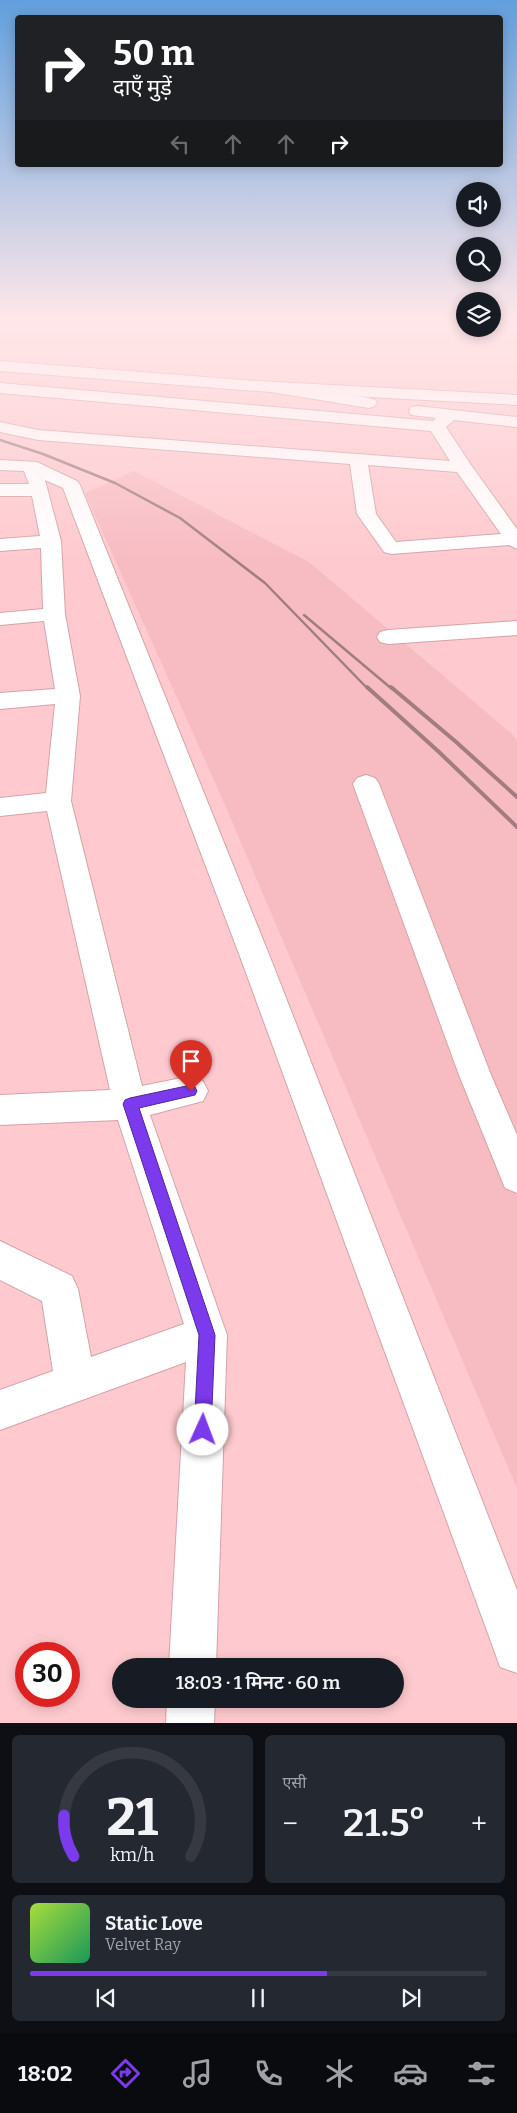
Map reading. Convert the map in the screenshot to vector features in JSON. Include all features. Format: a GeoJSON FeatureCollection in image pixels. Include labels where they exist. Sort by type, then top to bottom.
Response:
{"type":"FeatureCollection","features":[{"type":"Feature","properties":{"kind":"street"},"geometry":{"type":"LineString","coordinates":[[153,399],[443,421],[517,422]]}},
{"type":"Feature","properties":{"kind":"street"},"geometry":{"type":"LineString","coordinates":[[328,399],[443,421]]}},
{"type":"Feature","properties":{"kind":"street"},"geometry":{"type":"LineString","coordinates":[[440,399],[443,421],[463,467],[516,541]]}},
{"type":"Feature","properties":{"kind":"street"},"geometry":{"type":"LineString","coordinates":[[0,427],[38,435],[463,467]]}},
{"type":"Feature","properties":{"kind":"street"},"geometry":{"type":"LineString","coordinates":[[358,458],[368,514],[391,548],[516,541]]}},
{"type":"Feature","properties":{"kind":"street"},"geometry":{"type":"LineString","coordinates":[[24,474],[51,541],[54,614],[68,696],[58,801],[130,1104],[207,1335],[193,1658]]}},
{"type":"Feature","properties":{"kind":"street"},"geometry":{"type":"LineString","coordinates":[[0,490],[24,474],[71,485],[254,952],[517,1650]]}},
{"type":"Feature","properties":{"kind":"street"},"geometry":{"type":"LineString","coordinates":[[0,545],[51,541]]}},
{"type":"Feature","properties":{"kind":"street"},"geometry":{"type":"LineString","coordinates":[[0,620],[54,614]]}},
{"type":"Feature","properties":{"kind":"street"},"geometry":{"type":"LineString","coordinates":[[388,637],[517,628]]}},
{"type":"Feature","properties":{"kind":"street"},"geometry":{"type":"LineString","coordinates":[[0,701],[68,696]]}},
{"type":"Feature","properties":{"kind":"street"},"geometry":{"type":"LineString","coordinates":[[366,784],[475,1075],[517,1176]]}},
{"type":"Feature","properties":{"kind":"street"},"geometry":{"type":"LineString","coordinates":[[0,806],[58,801]]}},
{"type":"Feature","properties":{"kind":"street"},"geometry":{"type":"LineString","coordinates":[[0,1110],[130,1104],[191,1091]]}},
{"type":"Feature","properties":{"kind":"street"},"geometry":{"type":"LineString","coordinates":[[0,1260],[59,1288],[75,1382]]}},
{"type":"Feature","properties":{"kind":"street"},"geometry":{"type":"LineString","coordinates":[[0,1410],[207,1335]]}},
{"type":"Feature","properties":{"kind":"street"},"geometry":{"type":"LineString","coordinates":[[190,1723],[191,1708]]}},
{"type":"Feature","properties":{"kind":"shaded area"},"geometry":{"type":"Polygon","coordinates":[[[134,471],[309,562],[512,734],[517,741],[517,1488],[218,789],[85,493],[134,471]]]}},
{"type":"Feature","properties":{"kind":"railway"},"geometry":{"type":"LineString","coordinates":[[0,440],[43,454],[115,483],[180,518],[265,583],[368,689]]}},
{"type":"Feature","properties":{"kind":"railway"},"geometry":{"type":"LineString","coordinates":[[304,615],[392,689]]}},
{"type":"Feature","properties":{"kind":"railway"},"geometry":{"type":"LineString","coordinates":[[367,687],[439,752],[517,827]]}},
{"type":"Feature","properties":{"kind":"railway"},"geometry":{"type":"LineString","coordinates":[[391,687],[517,797]]}},
{"type":"Feature","properties":{"kind":"route"},"geometry":{"type":"LineString","coordinates":[[191,1091],[130,1104],[207,1335],[203,1430]]}}]}
